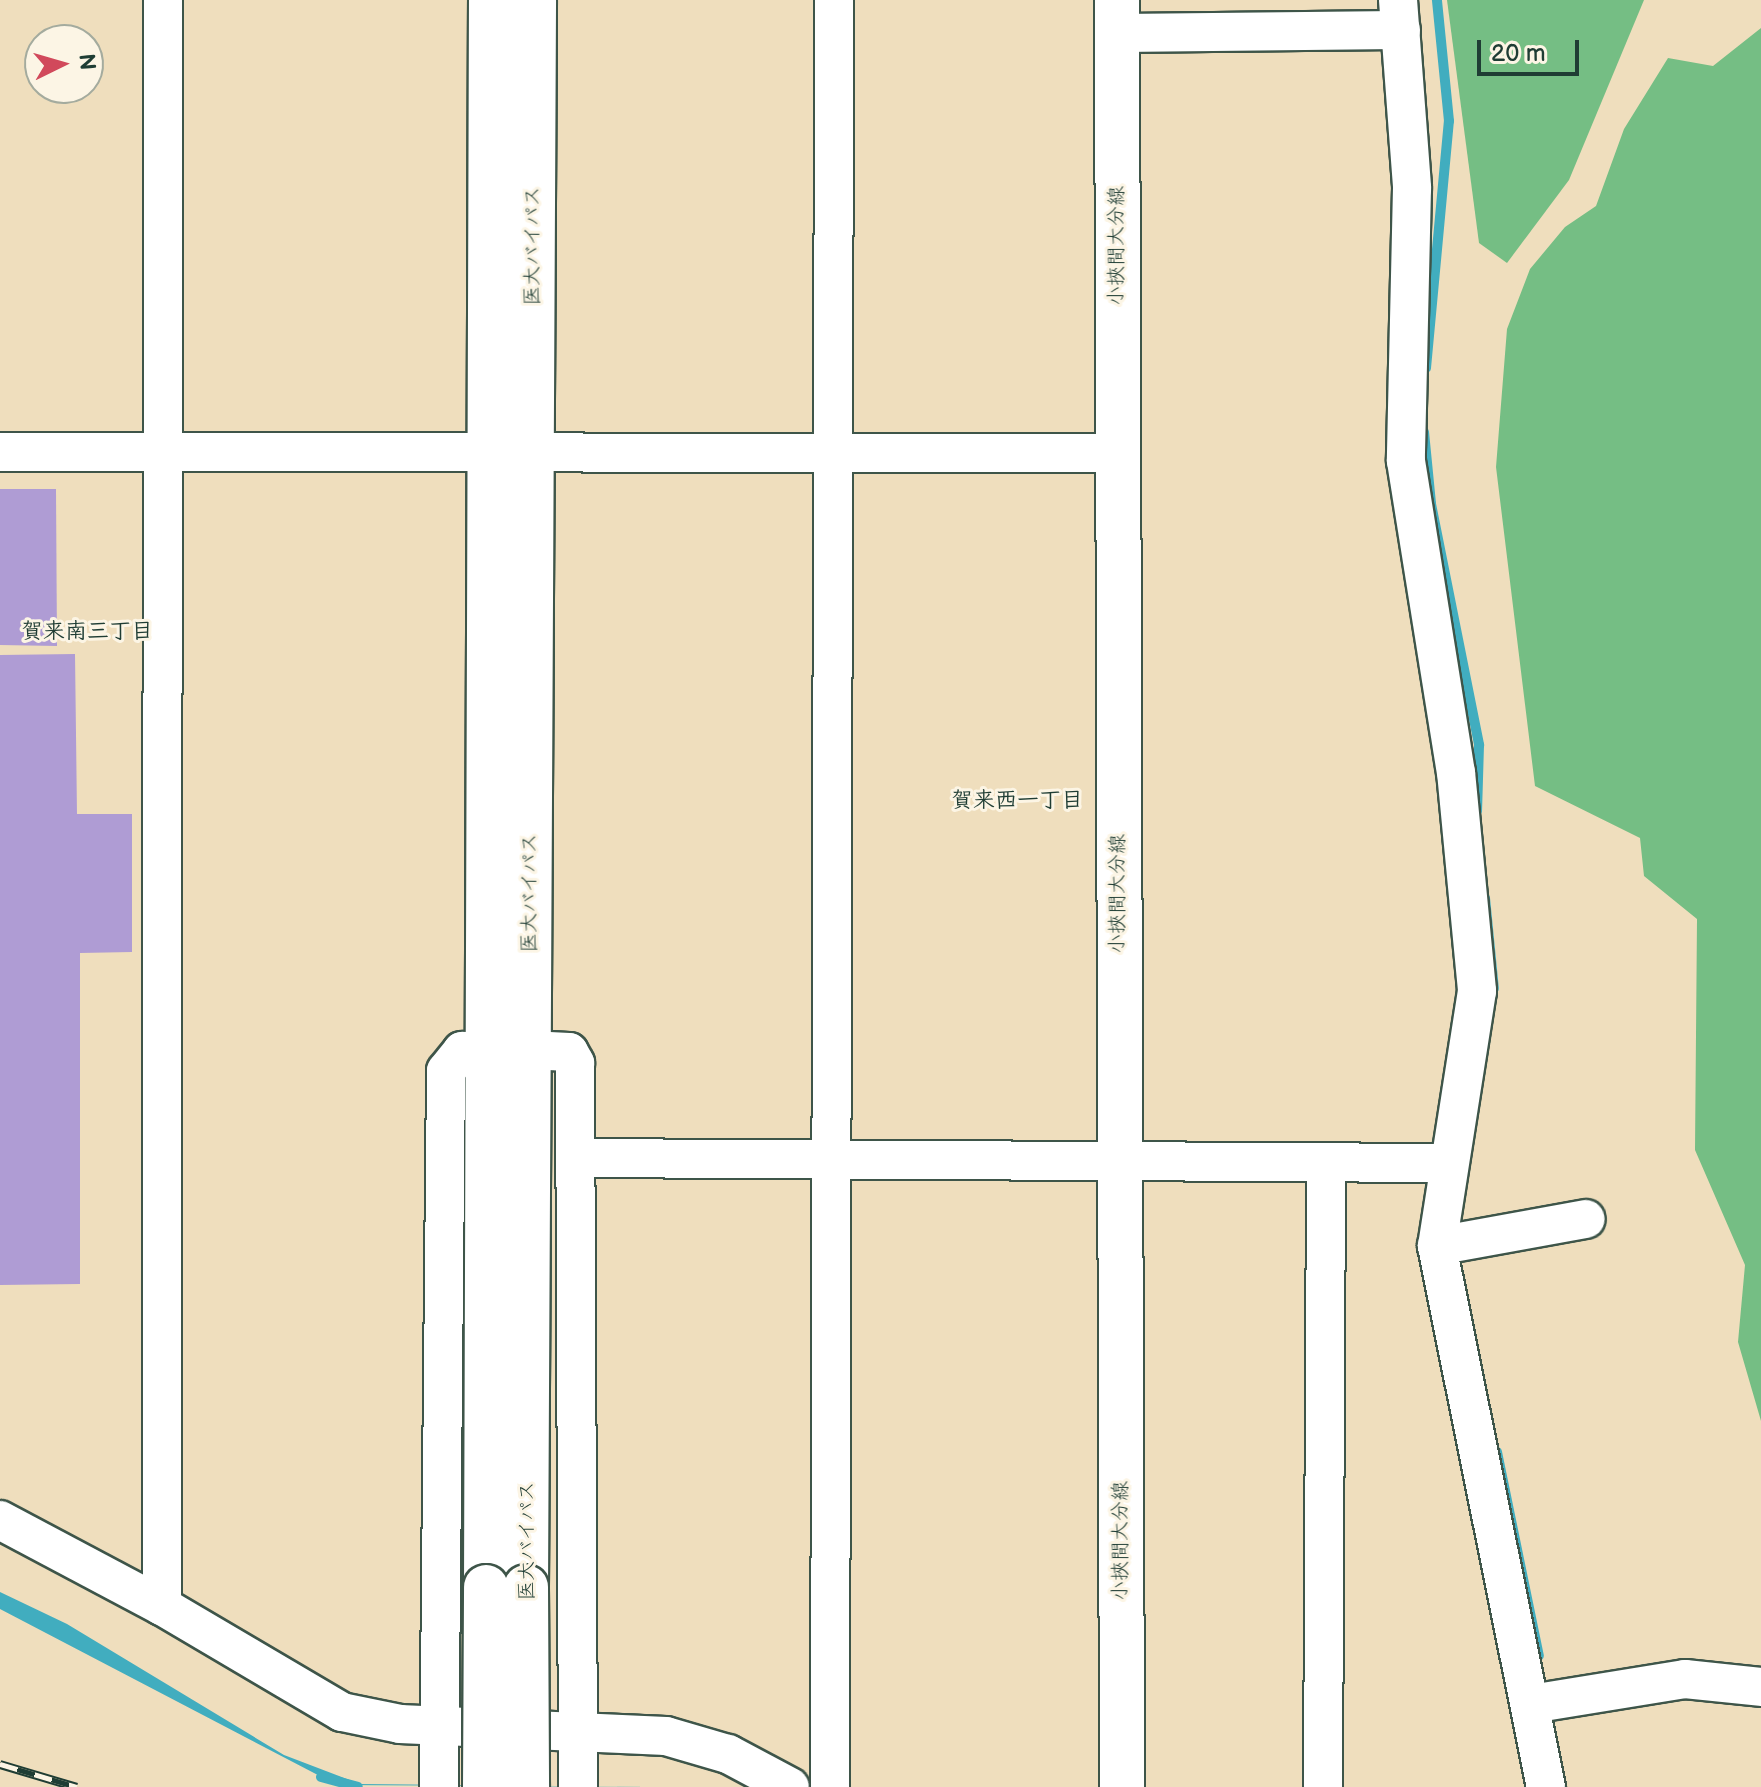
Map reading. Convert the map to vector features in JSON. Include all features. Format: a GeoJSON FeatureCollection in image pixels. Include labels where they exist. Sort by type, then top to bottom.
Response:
{"type":"FeatureCollection","features":[{"type":"Feature","properties":{"kind":"main road","name":"医大バイパス"},"geometry":{"type":"LineString","coordinates":[[491,0],[490,453],[509,1050]]}},
{"type":"Feature","properties":{"kind":"main road","name":"医大バイパス"},"geometry":{"type":"LineString","coordinates":[[485,1787],[506,1587],[509,1050],[532,452],[534,0]]}},
{"type":"Feature","properties":{"kind":"main road","name":"小挾間大分線"},"geometry":{"type":"LineString","coordinates":[[1117,16],[1122,1787]]}},
{"type":"Feature","properties":{"kind":"main road","name":"医大バイパス"},"geometry":{"type":"LineString","coordinates":[[506,1587],[527,1787]]}},
{"type":"Feature","properties":{"kind":"street"},"geometry":{"type":"LineString","coordinates":[[162,1606],[168,452],[163,0]]}},
{"type":"Feature","properties":{"kind":"street"},"geometry":{"type":"LineString","coordinates":[[830,1787],[836,453],[834,0]]}},
{"type":"Feature","properties":{"kind":"street"},"geometry":{"type":"LineString","coordinates":[[1117,16],[1400,15],[1412,188],[1406,461],[1456,772],[1477,991],[1446,1163],[1437,1246],[1546,1787]]}},
{"type":"Feature","properties":{"kind":"street"},"geometry":{"type":"LineString","coordinates":[[0,452],[1117,453]]}},
{"type":"Feature","properties":{"kind":"street"},"geometry":{"type":"LineString","coordinates":[[439,1787],[446,1071],[455,1054],[509,1050],[573,1056],[578,1787]]}},
{"type":"Feature","properties":{"kind":"street"},"geometry":{"type":"LineString","coordinates":[[576,1158],[1446,1163]]}},
{"type":"Feature","properties":{"kind":"street"},"geometry":{"type":"LineString","coordinates":[[1323,1787],[1326,1162]]}},
{"type":"Feature","properties":{"kind":"street"},"geometry":{"type":"LineString","coordinates":[[1437,1246],[1586,1219]]}},
{"type":"Feature","properties":{"kind":"street"},"geometry":{"type":"LineString","coordinates":[[0,1520],[162,1606],[342,1712],[438,1726],[577,1729],[687,1740],[790,1787]]}},
{"type":"Feature","properties":{"kind":"street"},"geometry":{"type":"LineString","coordinates":[[1531,1704],[1685,1679],[1761,1687]]}},
{"type":"Feature","properties":{"kind":"green space"},"geometry":{"type":"Polygon","coordinates":[[[1447,0],[1644,0],[1569,180],[1507,263],[1479,243],[1447,0]]]}},
{"type":"Feature","properties":{"kind":"green space"},"geometry":{"type":"Polygon","coordinates":[[[1761,28],[1761,1421],[1738,1342],[1745,1265],[1695,1150],[1697,919],[1644,876],[1640,838],[1535,786],[1496,467],[1507,329],[1530,269],[1565,227],[1596,206],[1624,129],[1668,58],[1713,66],[1761,28]]]}},
{"type":"Feature","properties":{"kind":"water"},"geometry":{"type":"Polygon","coordinates":[[[0,1592],[67,1624],[284,1755],[360,1784],[653,1787],[337,1785],[0,1609],[0,1592]]]}},
{"type":"Feature","properties":{"kind":"building"},"geometry":{"type":"Polygon","coordinates":[[[0,489],[56,489],[57,646],[0,645],[0,489]]]}},
{"type":"Feature","properties":{"kind":"building"},"geometry":{"type":"Polygon","coordinates":[[[75,654],[77,814],[132,814],[132,952],[80,953],[80,1284],[0,1285],[0,655],[75,654]]]}},
{"type":"Feature","properties":{"kind":"waterway"},"geometry":{"type":"LineString","coordinates":[[1426,368],[1449,121],[1437,0]]}},
{"type":"Feature","properties":{"kind":"waterway"},"geometry":{"type":"LineString","coordinates":[[1424,432],[1431,504],[1479,745],[1477,811]]}},
{"type":"Feature","properties":{"kind":"waterway"},"geometry":{"type":"LineString","coordinates":[[1485,898],[1494,989]]}},
{"type":"Feature","properties":{"kind":"waterway"},"geometry":{"type":"LineString","coordinates":[[1497,1452],[1539,1656]]}},
{"type":"Feature","properties":{"kind":"waterway"},"geometry":{"type":"LineString","coordinates":[[321,1777],[358,1787]]}},
{"type":"Feature","properties":{"kind":"railway"},"geometry":{"type":"LineString","coordinates":[[0,1764],[77,1787]]}},
{"type":"Feature","properties":{"kind":"district","name":"賀来南三丁目"},"geometry":{"type":"Point","coordinates":[87,632]}},
{"type":"Feature","properties":{"kind":"district","name":"賀来西一丁目"},"geometry":{"type":"Point","coordinates":[1017,801]}}]}
